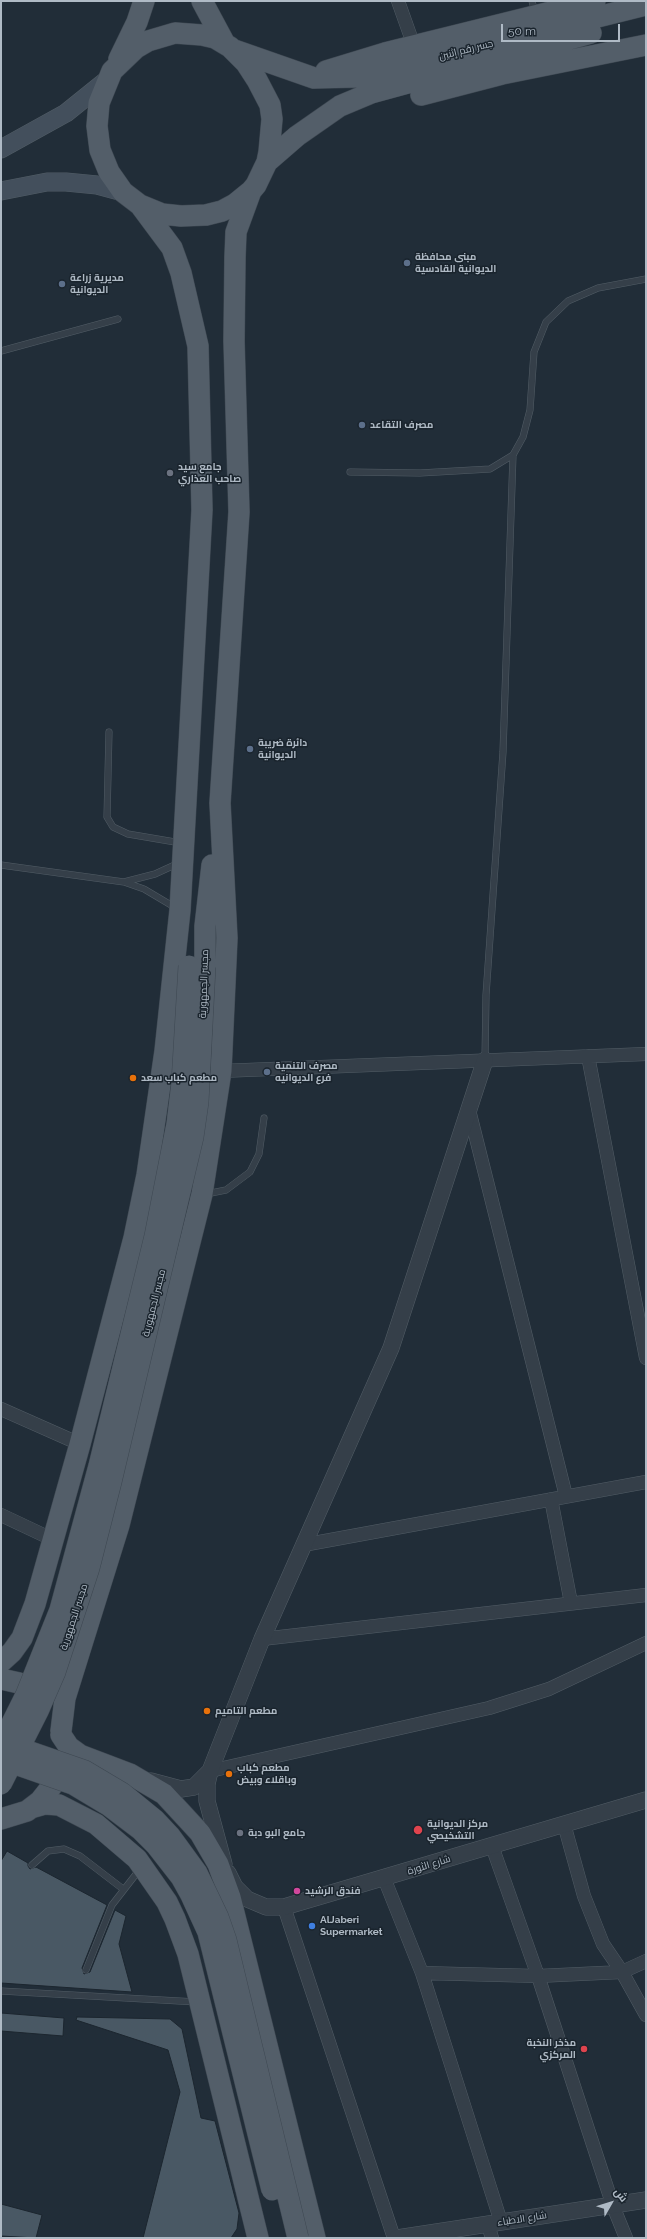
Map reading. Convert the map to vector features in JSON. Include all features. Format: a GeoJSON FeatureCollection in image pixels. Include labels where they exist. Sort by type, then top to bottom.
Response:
{"type":"FeatureCollection","features":[{"type":"Feature","properties":{"kind":"main road"},"geometry":{"type":"LineString","coordinates":[[122,192],[109,172],[100,150],[97,126],[99,103],[110,75],[131,37],[144,1]]}},
{"type":"Feature","properties":{"kind":"main road"},"geometry":{"type":"LineString","coordinates":[[31,1808],[48,1792],[59,1771],[63,1747],[61,1733],[64,1698],[121,1518],[202,1194],[221,1071],[227,938],[220,803],[239,512],[234,341],[236,232],[251,191],[267,162],[272,132],[270,105],[257,80],[230,47],[202,1]]}},
{"type":"Feature","properties":{"kind":"main road"},"geometry":{"type":"LineString","coordinates":[[267,162],[311,126],[340,106],[371,93],[424,61],[534,8],[595,1]]}},
{"type":"Feature","properties":{"kind":"main road","name":"جسر رقم إثنين"},"geometry":{"type":"LineString","coordinates":[[424,61],[646,5]]}},
{"type":"Feature","properties":{"kind":"main road","name":"جسر رقم إثنين"},"geometry":{"type":"LineString","coordinates":[[424,61],[646,19]]}},
{"type":"Feature","properties":{"kind":"main road"},"geometry":{"type":"LineString","coordinates":[[1,149],[66,112],[110,75],[136,48],[162,36],[188,33],[208,36],[230,47],[314,78],[356,77],[424,61]]}},
{"type":"Feature","properties":{"kind":"main road"},"geometry":{"type":"LineString","coordinates":[[311,126],[344,114],[502,74],[646,45]]}},
{"type":"Feature","properties":{"kind":"main road"},"geometry":{"type":"LineString","coordinates":[[1,191],[47,182],[97,185],[122,192],[140,205],[162,214],[181,216],[206,215],[222,211],[235,204],[251,191]]}},
{"type":"Feature","properties":{"kind":"main road"},"geometry":{"type":"LineString","coordinates":[[1,1662],[12,1652],[22,1638],[35,1604],[80,1444],[134,1238],[147,1175],[165,1051],[180,910],[185,846],[202,510],[198,346],[181,273],[172,248],[140,205]]}},
{"type":"Feature","properties":{"kind":"main road","name":"مجسر الجمهورية"},"geometry":{"type":"LineString","coordinates":[[1,1744],[44,1655],[60,1610],[96,1480],[155,1236],[176,1132],[197,967],[205,926],[220,803]]}},
{"type":"Feature","properties":{"kind":"main road","name":"مجسر الجمهورية"},"geometry":{"type":"LineString","coordinates":[[1,1784],[38,1711],[55,1672],[89,1568],[111,1482],[193,1137],[198,1102],[197,967],[185,846]]}},
{"type":"Feature","properties":{"kind":"main road"},"geometry":{"type":"LineString","coordinates":[[1,1679],[19,1683],[41,1698],[50,1708],[69,1747],[80,1755],[130,1774],[164,1794],[189,1819],[218,1864],[230,1897],[315,2238]]}},
{"type":"Feature","properties":{"kind":"main road"},"geometry":{"type":"LineString","coordinates":[[1,1744],[78,1768],[122,1793],[139,1806],[170,1836],[197,1873],[218,1917],[226,1940],[298,2238]]}},
{"type":"Feature","properties":{"kind":"main road"},"geometry":{"type":"LineString","coordinates":[[1,1759],[66,1781],[108,1804],[141,1830],[156,1845],[181,1877],[208,1932],[284,2238]]}},
{"type":"Feature","properties":{"kind":"main road"},"geometry":{"type":"LineString","coordinates":[[1,1820],[45,1804],[59,1805],[77,1813],[113,1836],[142,1866],[167,1902],[188,1954],[258,2238]]}},
{"type":"Feature","properties":{"kind":"street"},"geometry":{"type":"LineString","coordinates":[[398,1],[424,61]]}},
{"type":"Feature","properties":{"kind":"street"},"geometry":{"type":"LineString","coordinates":[[221,1071],[646,1054]]}},
{"type":"Feature","properties":{"kind":"street"},"geometry":{"type":"LineString","coordinates":[[588,1056],[646,1358]]}},
{"type":"Feature","properties":{"kind":"street"},"geometry":{"type":"LineString","coordinates":[[230,1897],[226,1869],[208,1801],[207,1784],[210,1771],[262,1639],[391,1348],[485,1060]]}},
{"type":"Feature","properties":{"kind":"street"},"geometry":{"type":"LineString","coordinates":[[469,1110],[566,1496]]}},
{"type":"Feature","properties":{"kind":"street"},"geometry":{"type":"LineString","coordinates":[[1,1409],[80,1444]]}},
{"type":"Feature","properties":{"kind":"street"},"geometry":{"type":"LineString","coordinates":[[303,1545],[646,1482]]}},
{"type":"Feature","properties":{"kind":"street"},"geometry":{"type":"LineString","coordinates":[[551,1499],[571,1603]]}},
{"type":"Feature","properties":{"kind":"street"},"geometry":{"type":"LineString","coordinates":[[1,1515],[54,1540]]}},
{"type":"Feature","properties":{"kind":"street"},"geometry":{"type":"LineString","coordinates":[[262,1639],[646,1595]]}},
{"type":"Feature","properties":{"kind":"street"},"geometry":{"type":"LineString","coordinates":[[130,1774],[181,1789],[194,1787],[210,1771],[489,1708],[549,1689],[646,1643]]}},
{"type":"Feature","properties":{"kind":"street","name":"شارع الثورة"},"geometry":{"type":"LineString","coordinates":[[226,1869],[235,1887],[247,1899],[266,1906],[284,1907],[646,1800]]}},
{"type":"Feature","properties":{"kind":"street"},"geometry":{"type":"LineString","coordinates":[[564,1824],[584,1896],[600,1937],[646,2015]]}},
{"type":"Feature","properties":{"kind":"street"},"geometry":{"type":"LineString","coordinates":[[492,1846],[538,1976],[613,2206],[626,2238]]}},
{"type":"Feature","properties":{"kind":"street"},"geometry":{"type":"LineString","coordinates":[[209,1848],[226,1869]]}},
{"type":"Feature","properties":{"kind":"street"},"geometry":{"type":"LineString","coordinates":[[384,1878],[422,1973],[494,2228]]}},
{"type":"Feature","properties":{"kind":"street"},"geometry":{"type":"LineString","coordinates":[[284,1907],[394,2238]]}},
{"type":"Feature","properties":{"kind":"street"},"geometry":{"type":"LineString","coordinates":[[422,1973],[538,1976],[622,1972],[646,1961]]}},
{"type":"Feature","properties":{"kind":"street","name":"شارع الاطباء"},"geometry":{"type":"LineString","coordinates":[[397,2238],[494,2228],[646,2200]]}},
{"type":"Feature","properties":{"kind":"lane"},"geometry":{"type":"LineString","coordinates":[[350,472],[420,473],[490,469],[513,455],[524,437],[530,410],[534,352],[546,322],[568,301],[598,288],[646,279]]}},
{"type":"Feature","properties":{"kind":"lane"},"geometry":{"type":"LineString","coordinates":[[1,351],[118,319]]}},
{"type":"Feature","properties":{"kind":"lane"},"geometry":{"type":"LineString","coordinates":[[485,1060],[486,995],[503,752],[513,455]]}},
{"type":"Feature","properties":{"kind":"lane"},"geometry":{"type":"LineString","coordinates":[[109,732],[107,817],[113,827],[128,834],[185,846]]}},
{"type":"Feature","properties":{"kind":"lane"},"geometry":{"type":"LineString","coordinates":[[124,882],[155,874],[185,846]]}},
{"type":"Feature","properties":{"kind":"lane"},"geometry":{"type":"LineString","coordinates":[[1,865],[124,882],[144,889],[180,910]]}},
{"type":"Feature","properties":{"kind":"lane"},"geometry":{"type":"LineString","coordinates":[[202,1194],[226,1190],[250,1172],[258,1154],[264,1118]]}},
{"type":"Feature","properties":{"kind":"lane"},"geometry":{"type":"LineString","coordinates":[[32,1864],[48,1851],[56,1849],[68,1850],[80,1856],[122,1889]]}},
{"type":"Feature","properties":{"kind":"lane"},"geometry":{"type":"LineString","coordinates":[[86,1970],[109,1911],[122,1889],[142,1866]]}},
{"type":"Feature","properties":{"kind":"lane"},"geometry":{"type":"LineString","coordinates":[[1,1991],[199,2003]]}},
{"type":"Feature","properties":{"kind":"building"},"geometry":{"type":"Polygon","coordinates":[[[7,1851],[28,1863],[30,1869],[36,1867],[107,1905],[82,1968],[84,1974],[90,1972],[115,1910],[126,1916],[119,1944],[132,1992],[1,1983],[1,1861],[7,1851]]]}},
{"type":"Feature","properties":{"kind":"building"},"geometry":{"type":"Polygon","coordinates":[[[1,2013],[64,2018],[63,2036],[1,2031],[1,2013]]]}},
{"type":"Feature","properties":{"kind":"building"},"geometry":{"type":"Polygon","coordinates":[[[77,2017],[170,2019],[182,2029],[201,2118],[215,2121],[239,2213],[237,2229],[231,2238],[143,2238],[180,2092],[168,2050],[76,2020],[77,2017]]]}},
{"type":"Feature","properties":{"kind":"building"},"geometry":{"type":"Polygon","coordinates":[[[1,2204],[42,2215],[36,2238],[1,2236],[1,2204]]]}},
{"type":"Feature","properties":{"kind":"place","name":"مبنى محافظة الديوانية القادسية"},"geometry":{"type":"Point","coordinates":[407,263]}},
{"type":"Feature","properties":{"kind":"place","name":"مديرية زراعة الديوانية"},"geometry":{"type":"Point","coordinates":[62,284]}},
{"type":"Feature","properties":{"kind":"place","name":"مصرف التقاعد"},"geometry":{"type":"Point","coordinates":[362,425]}},
{"type":"Feature","properties":{"kind":"place","name":"جامع سيد صاحب العذاري"},"geometry":{"type":"Point","coordinates":[170,473]}},
{"type":"Feature","properties":{"kind":"place","name":"دائرة ضريبة الديوانية"},"geometry":{"type":"Point","coordinates":[250,749]}},
{"type":"Feature","properties":{"kind":"place","name":"مصرف التنمية فرع الديوانيه"},"geometry":{"type":"Point","coordinates":[267,1072]}},
{"type":"Feature","properties":{"kind":"place","name":"مطعم كباب سعد"},"geometry":{"type":"Point","coordinates":[133,1078]}},
{"type":"Feature","properties":{"kind":"place","name":"مطعم التاميم"},"geometry":{"type":"Point","coordinates":[207,1711]}},
{"type":"Feature","properties":{"kind":"place","name":"مطعم كباب وباقلاء وبيض"},"geometry":{"type":"Point","coordinates":[229,1774]}},
{"type":"Feature","properties":{"kind":"place","name":"مركز الديوانية التشخيصي"},"geometry":{"type":"Point","coordinates":[418,1830]}},
{"type":"Feature","properties":{"kind":"place","name":"جامع البو دبة"},"geometry":{"type":"Point","coordinates":[240,1833]}},
{"type":"Feature","properties":{"kind":"place","name":"فندق الرشيد"},"geometry":{"type":"Point","coordinates":[297,1891]}},
{"type":"Feature","properties":{"kind":"place","name":"AlJaberi Supermarket"},"geometry":{"type":"Point","coordinates":[312,1926]}},
{"type":"Feature","properties":{"kind":"place","name":"مذخر النخبة المركزي"},"geometry":{"type":"Point","coordinates":[584,2049]}}]}
